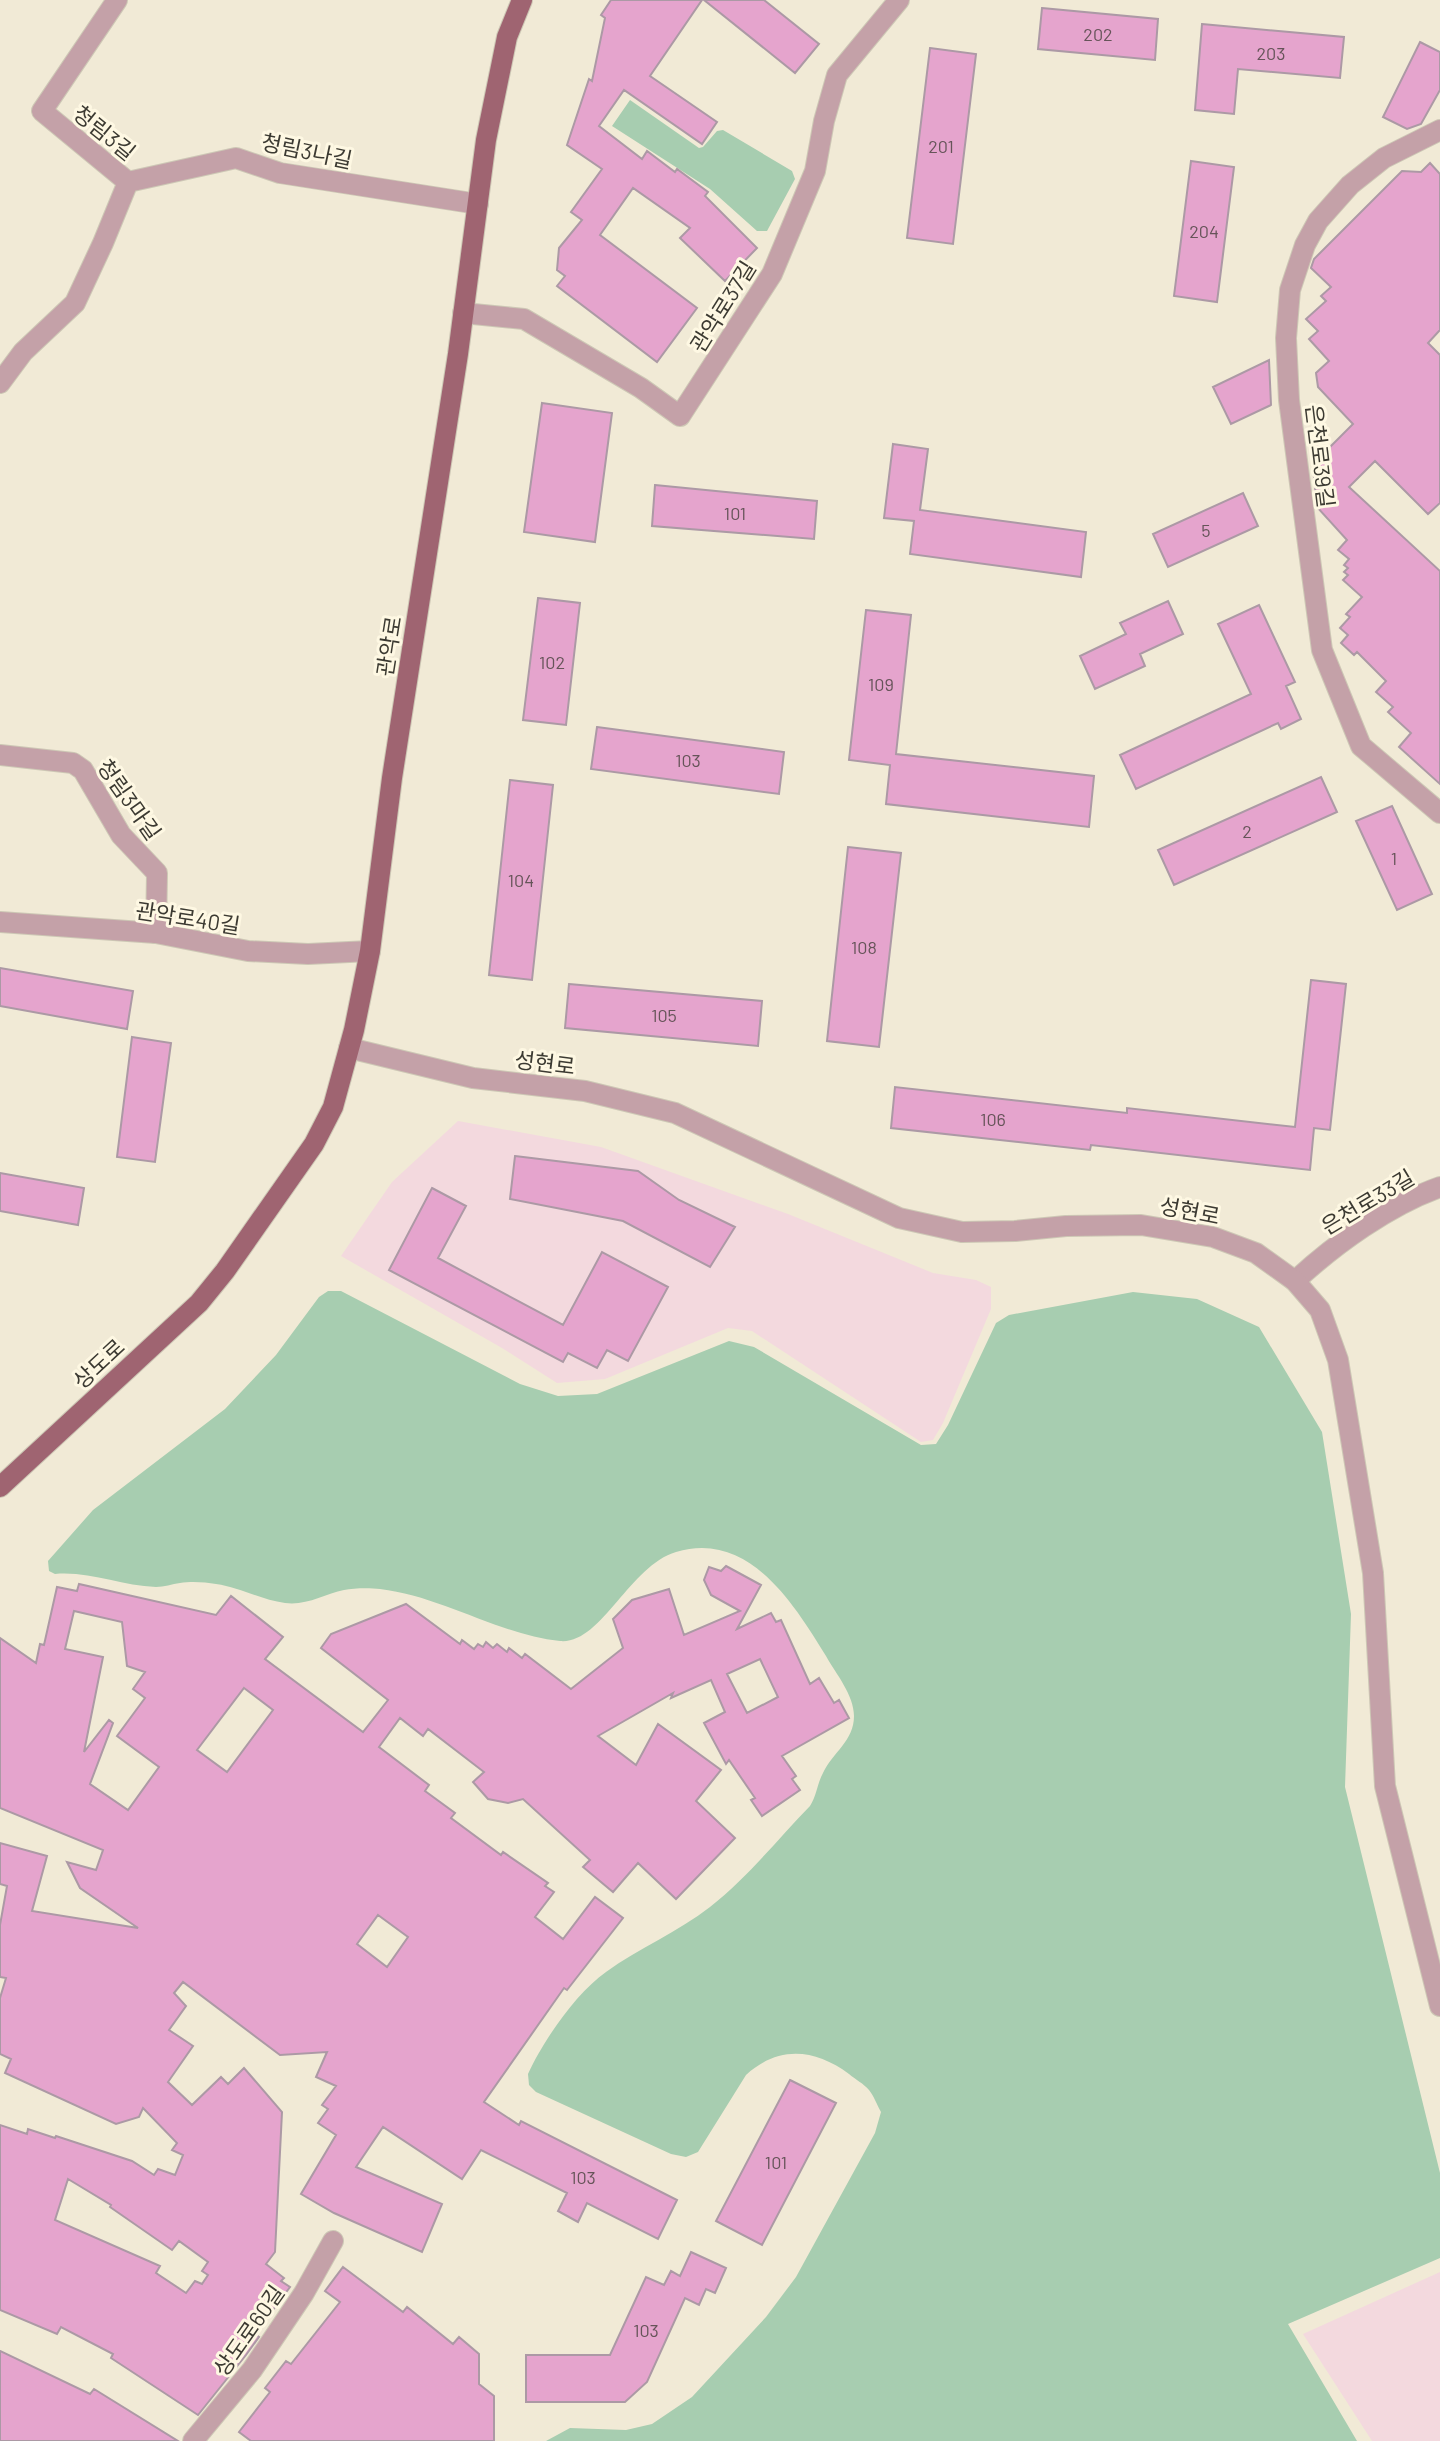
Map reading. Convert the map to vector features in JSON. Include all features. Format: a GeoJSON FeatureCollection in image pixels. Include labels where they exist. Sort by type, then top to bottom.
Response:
{"type":"FeatureCollection","features":[{"type":"Feature","properties":{"kind":"main road","name":"관악로"},"geometry":{"type":"LineString","coordinates":[[225,1271],[314,1144],[333,1107],[349,1048],[370,951],[392,778],[463,313],[486,140],[507,37],[522,0]]}},
{"type":"Feature","properties":{"kind":"main road","name":"상도로"},"geometry":{"type":"LineString","coordinates":[[0,1487],[199,1303],[225,1271]]}},
{"type":"Feature","properties":{"kind":"street","name":"청림3길"},"geometry":{"type":"LineString","coordinates":[[0,383],[23,352],[75,303],[128,182],[42,111],[117,0]]}},
{"type":"Feature","properties":{"kind":"street","name":"관악로37길"},"geometry":{"type":"LineString","coordinates":[[463,313],[524,319],[641,388],[680,416],[772,274],[815,171],[837,75],[899,0]]}},
{"type":"Feature","properties":{"kind":"street","name":"은천로39길"},"geometry":{"type":"LineString","coordinates":[[1440,130],[1384,158],[1350,185],[1318,221],[1305,245],[1290,290],[1286,338],[1289,400],[1322,650],[1361,746],[1440,813]]}},
{"type":"Feature","properties":{"kind":"street","name":"청림3나길"},"geometry":{"type":"LineString","coordinates":[[128,182],[236,158],[280,173],[478,204]]}},
{"type":"Feature","properties":{"kind":"street","name":"청림3마길"},"geometry":{"type":"LineString","coordinates":[[0,755],[73,763],[83,770],[121,835],[157,873],[156,933]]}},
{"type":"Feature","properties":{"kind":"street","name":"관악로40길"},"geometry":{"type":"LineString","coordinates":[[0,922],[156,933],[248,951],[308,954],[370,951]]}},
{"type":"Feature","properties":{"kind":"street","name":"성현로"},"geometry":{"type":"LineString","coordinates":[[349,1048],[473,1078],[585,1091],[675,1113],[899,1218],[962,1232],[1141,1225],[1213,1237],[1256,1253],[1295,1281],[1320,1310],[1338,1360],[1373,1573],[1385,1786],[1440,2006]]}},
{"type":"Feature","properties":{"kind":"street","name":"은천로33길"},"geometry":{"type":"LineString","coordinates":[[1295,1281],[1319,1259],[1412,1197],[1440,1187]]}},
{"type":"Feature","properties":{"kind":"street","name":"상도로60길"},"geometry":{"type":"LineString","coordinates":[[193,2441],[260,2358],[304,2293],[333,2241]]}},
{"type":"Feature","properties":{"kind":"shaded area"},"geometry":{"type":"Polygon","coordinates":[[[458,1121],[601,1147],[788,1214],[933,1273],[976,1280],[991,1287],[991,1309],[933,1440],[921,1442],[752,1331],[728,1328],[605,1379],[557,1383],[341,1256],[392,1182],[458,1121]]]}},
{"type":"Feature","properties":{"kind":"shaded area"},"geometry":{"type":"Polygon","coordinates":[[[1440,2272],[1440,2441],[1372,2441],[1303,2334],[1440,2272]]]}},
{"type":"Feature","properties":{"kind":"green space"},"geometry":{"type":"Polygon","coordinates":[[[630,100],[699,148],[717,131],[723,130],[792,171],[795,179],[767,231],[757,231],[710,189],[612,126],[630,100]]]}},
{"type":"Feature","properties":{"kind":"green space"},"geometry":{"type":"Polygon","coordinates":[[[328,1291],[341,1291],[520,1384],[558,1396],[597,1394],[729,1341],[754,1347],[921,1445],[936,1444],[996,1323],[1009,1315],[1133,1292],[1197,1299],[1259,1327],[1322,1432],[1351,1614],[1345,1787],[1440,2173],[1440,2258],[1288,2324],[1357,2441],[546,2441],[570,2428],[626,2430],[652,2424],[692,2397],[766,2317],[796,2277],[875,2133],[881,2112],[869,2090],[836,2066],[810,2055],[784,2055],[771,2059],[746,2075],[698,2152],[686,2157],[671,2154],[536,2092],[529,2085],[528,2074],[561,2018],[583,1992],[619,1963],[710,1907],[750,1871],[810,1806],[823,1773],[851,1732],[853,1708],[839,1677],[784,1594],[747,1562],[726,1552],[702,1548],[676,1552],[659,1560],[629,1587],[589,1631],[575,1639],[560,1641],[515,1631],[425,1599],[380,1589],[344,1590],[293,1603],[212,1583],[143,1586],[49,1571],[48,1561],[93,1510],[225,1409],[276,1355],[319,1297],[328,1291]]]}},
{"type":"Feature","properties":{"kind":"building"},"geometry":{"type":"Polygon","coordinates":[[[611,0],[702,0],[650,76],[717,122],[702,144],[624,90],[599,126],[642,159],[647,151],[708,192],[705,196],[757,248],[725,281],[680,238],[690,228],[633,188],[600,235],[697,308],[657,362],[557,286],[565,276],[557,270],[559,248],[582,220],[571,212],[602,169],[567,145],[589,79],[592,81],[605,18],[601,15],[611,0]]]}},
{"type":"Feature","properties":{"kind":"building"},"geometry":{"type":"Polygon","coordinates":[[[704,0],[764,0],[819,44],[795,73],[704,0]]]}},
{"type":"Feature","properties":{"kind":"building"},"geometry":{"type":"Polygon","coordinates":[[[1042,8],[1158,19],[1155,60],[1038,49],[1042,8]]]}},
{"type":"Feature","properties":{"kind":"building"},"geometry":{"type":"Polygon","coordinates":[[[1202,24],[1344,37],[1340,78],[1238,69],[1234,114],[1195,110],[1202,24]]]}},
{"type":"Feature","properties":{"kind":"building"},"geometry":{"type":"Polygon","coordinates":[[[1420,42],[1440,52],[1440,90],[1421,124],[1407,129],[1383,117],[1420,42]]]}},
{"type":"Feature","properties":{"kind":"building"},"geometry":{"type":"Polygon","coordinates":[[[930,48],[976,54],[953,244],[907,238],[930,48]]]}},
{"type":"Feature","properties":{"kind":"building"},"geometry":{"type":"Polygon","coordinates":[[[1191,161],[1234,167],[1217,302],[1174,296],[1191,161]]]}},
{"type":"Feature","properties":{"kind":"building"},"geometry":{"type":"Polygon","coordinates":[[[1430,163],[1440,174],[1440,330],[1428,343],[1440,355],[1440,503],[1428,514],[1375,461],[1349,487],[1440,571],[1440,784],[1399,747],[1411,733],[1388,712],[1393,707],[1376,692],[1386,681],[1357,652],[1354,655],[1341,643],[1348,635],[1340,628],[1350,617],[1346,614],[1362,597],[1343,580],[1348,575],[1344,572],[1348,568],[1344,565],[1349,559],[1338,550],[1347,540],[1317,507],[1310,437],[1325,452],[1353,424],[1318,387],[1316,373],[1329,361],[1309,339],[1318,331],[1306,319],[1326,301],[1321,296],[1331,287],[1311,268],[1314,259],[1402,171],[1421,172],[1430,163]]]}},
{"type":"Feature","properties":{"kind":"building"},"geometry":{"type":"Polygon","coordinates":[[[1269,360],[1271,405],[1231,424],[1213,387],[1269,360]]]}},
{"type":"Feature","properties":{"kind":"building"},"geometry":{"type":"Polygon","coordinates":[[[542,403],[612,413],[595,542],[524,532],[542,403]]]}},
{"type":"Feature","properties":{"kind":"building"},"geometry":{"type":"Polygon","coordinates":[[[893,444],[928,449],[920,510],[1086,532],[1081,577],[910,554],[914,521],[884,518],[893,444]]]}},
{"type":"Feature","properties":{"kind":"building"},"geometry":{"type":"Polygon","coordinates":[[[655,485],[817,501],[814,539],[652,526],[655,485]]]}},
{"type":"Feature","properties":{"kind":"building"},"geometry":{"type":"Polygon","coordinates":[[[1243,493],[1258,526],[1168,567],[1153,534],[1243,493]]]}},
{"type":"Feature","properties":{"kind":"building"},"geometry":{"type":"Polygon","coordinates":[[[538,598],[580,603],[566,725],[523,720],[538,598]]]}},
{"type":"Feature","properties":{"kind":"building"},"geometry":{"type":"Polygon","coordinates":[[[1168,601],[1183,634],[1140,654],[1145,666],[1095,689],[1080,656],[1126,634],[1120,623],[1168,601]]]}},
{"type":"Feature","properties":{"kind":"building"},"geometry":{"type":"Polygon","coordinates":[[[1259,605],[1295,682],[1286,686],[1301,719],[1281,729],[1278,723],[1136,789],[1120,755],[1251,694],[1218,624],[1259,605]]]}},
{"type":"Feature","properties":{"kind":"building"},"geometry":{"type":"Polygon","coordinates":[[[866,610],[911,615],[896,754],[1094,776],[1089,827],[886,804],[890,765],[849,760],[866,610]]]}},
{"type":"Feature","properties":{"kind":"building"},"geometry":{"type":"Polygon","coordinates":[[[597,727],[784,752],[779,794],[591,769],[597,727]]]}},
{"type":"Feature","properties":{"kind":"building"},"geometry":{"type":"Polygon","coordinates":[[[1321,777],[1337,812],[1174,885],[1158,850],[1321,777]]]}},
{"type":"Feature","properties":{"kind":"building"},"geometry":{"type":"Polygon","coordinates":[[[510,780],[553,785],[532,980],[489,975],[510,780]]]}},
{"type":"Feature","properties":{"kind":"building"},"geometry":{"type":"Polygon","coordinates":[[[1392,806],[1432,894],[1397,910],[1356,821],[1392,806]]]}},
{"type":"Feature","properties":{"kind":"building"},"geometry":{"type":"Polygon","coordinates":[[[848,847],[901,853],[879,1047],[827,1041],[848,847]]]}},
{"type":"Feature","properties":{"kind":"building"},"geometry":{"type":"Polygon","coordinates":[[[0,968],[133,991],[127,1029],[0,1006],[0,968]]]}},
{"type":"Feature","properties":{"kind":"building"},"geometry":{"type":"Polygon","coordinates":[[[1311,980],[1346,984],[1330,1130],[1314,1128],[1310,1170],[1091,1145],[1090,1150],[891,1128],[895,1087],[1127,1113],[1127,1108],[1295,1127],[1311,980]]]}},
{"type":"Feature","properties":{"kind":"building"},"geometry":{"type":"Polygon","coordinates":[[[569,984],[762,1001],[758,1046],[565,1028],[569,984]]]}},
{"type":"Feature","properties":{"kind":"building"},"geometry":{"type":"Polygon","coordinates":[[[132,1037],[171,1043],[155,1162],[117,1157],[132,1037]]]}},
{"type":"Feature","properties":{"kind":"building"},"geometry":{"type":"Polygon","coordinates":[[[515,1156],[638,1171],[679,1200],[735,1227],[710,1267],[623,1221],[510,1199],[515,1156]]]}},
{"type":"Feature","properties":{"kind":"building"},"geometry":{"type":"Polygon","coordinates":[[[0,1173],[84,1188],[78,1225],[0,1211],[0,1173]]]}},
{"type":"Feature","properties":{"kind":"building"},"geometry":{"type":"Polygon","coordinates":[[[432,1188],[466,1206],[438,1258],[563,1325],[602,1252],[668,1287],[628,1361],[607,1350],[597,1368],[568,1353],[563,1362],[389,1270],[432,1188]]]}},
{"type":"Feature","properties":{"kind":"building"},"geometry":{"type":"Polygon","coordinates":[[[726,1566],[761,1585],[737,1629],[771,1613],[776,1622],[781,1620],[810,1684],[819,1678],[834,1703],[839,1700],[849,1718],[782,1756],[796,1776],[792,1779],[800,1790],[762,1816],[751,1800],[755,1798],[729,1760],[726,1764],[704,1723],[725,1712],[711,1680],[671,1698],[673,1693],[598,1736],[636,1765],[658,1724],[721,1770],[696,1801],[735,1838],[676,1899],[638,1863],[613,1892],[583,1867],[590,1860],[523,1799],[508,1803],[488,1799],[473,1782],[484,1772],[428,1729],[423,1736],[400,1718],[379,1747],[429,1785],[425,1791],[455,1813],[451,1818],[501,1855],[503,1852],[548,1883],[545,1886],[554,1892],[535,1917],[563,1939],[595,1897],[623,1918],[567,1990],[564,1988],[484,2102],[519,2125],[521,2121],[677,2200],[658,2239],[587,2203],[578,2222],[558,2211],[567,2193],[481,2150],[462,2179],[383,2127],[356,2167],[442,2204],[422,2252],[334,2213],[301,2194],[336,2135],[318,2123],[328,2109],[322,2105],[336,2086],[316,2077],[327,2052],[280,2055],[183,1982],[174,1993],[186,2006],[169,2030],[193,2046],[168,2082],[192,2105],[221,2077],[228,2084],[244,2068],[282,2112],[275,2252],[266,2264],[290,2287],[255,2334],[259,2337],[198,2415],[111,2358],[113,2354],[61,2327],[57,2334],[0,2310],[0,2125],[27,2134],[28,2129],[56,2136],[132,2161],[154,2175],[158,2169],[175,2175],[183,2155],[172,2150],[177,2143],[143,2108],[139,2117],[116,2124],[5,2073],[11,2059],[0,2054],[0,1998],[6,1978],[0,1977],[0,1925],[7,1886],[0,1884],[0,1843],[47,1856],[32,1911],[138,1928],[80,1888],[67,1862],[96,1870],[103,1850],[0,1808],[0,1638],[36,1663],[40,1644],[44,1645],[57,1587],[77,1591],[79,1584],[216,1615],[231,1596],[283,1637],[265,1659],[363,1732],[388,1700],[321,1648],[331,1634],[406,1604],[460,1644],[462,1640],[474,1649],[478,1644],[483,1647],[486,1642],[493,1648],[497,1644],[507,1652],[509,1648],[522,1658],[525,1654],[571,1689],[623,1648],[613,1619],[632,1600],[669,1589],[684,1635],[740,1611],[711,1595],[704,1580],[709,1567],[721,1571],[726,1566]],[[74,1611],[65,1649],[103,1657],[84,1752],[109,1720],[113,1723],[90,1784],[128,1810],[159,1767],[117,1736],[145,1698],[133,1689],[145,1672],[127,1666],[122,1622],[74,1611]],[[760,1659],[727,1674],[747,1713],[778,1697],[760,1659]],[[244,1688],[197,1750],[227,1772],[273,1710],[244,1688]],[[378,1915],[357,1944],[387,1967],[408,1937],[378,1915]],[[68,2179],[55,2220],[160,2266],[156,2273],[186,2293],[195,2281],[202,2284],[208,2275],[202,2271],[208,2262],[179,2241],[172,2250],[111,2205],[68,2179]]]}},
{"type":"Feature","properties":{"kind":"building"},"geometry":{"type":"Polygon","coordinates":[[[790,2080],[836,2103],[762,2245],[716,2221],[790,2080]]]}},
{"type":"Feature","properties":{"kind":"building"},"geometry":{"type":"Polygon","coordinates":[[[691,2252],[726,2268],[715,2293],[706,2289],[699,2305],[685,2298],[647,2382],[625,2402],[526,2402],[526,2355],[610,2355],[646,2277],[664,2285],[671,2271],[680,2276],[691,2252]]]}},
{"type":"Feature","properties":{"kind":"building"},"geometry":{"type":"Polygon","coordinates":[[[343,2267],[403,2312],[407,2307],[453,2344],[459,2337],[479,2354],[479,2384],[494,2396],[494,2441],[251,2441],[239,2432],[270,2392],[265,2388],[286,2361],[291,2364],[340,2302],[325,2291],[343,2267]]]}},
{"type":"Feature","properties":{"kind":"building"},"geometry":{"type":"Polygon","coordinates":[[[0,2351],[90,2394],[94,2389],[178,2441],[0,2441],[0,2351]]]}}]}
